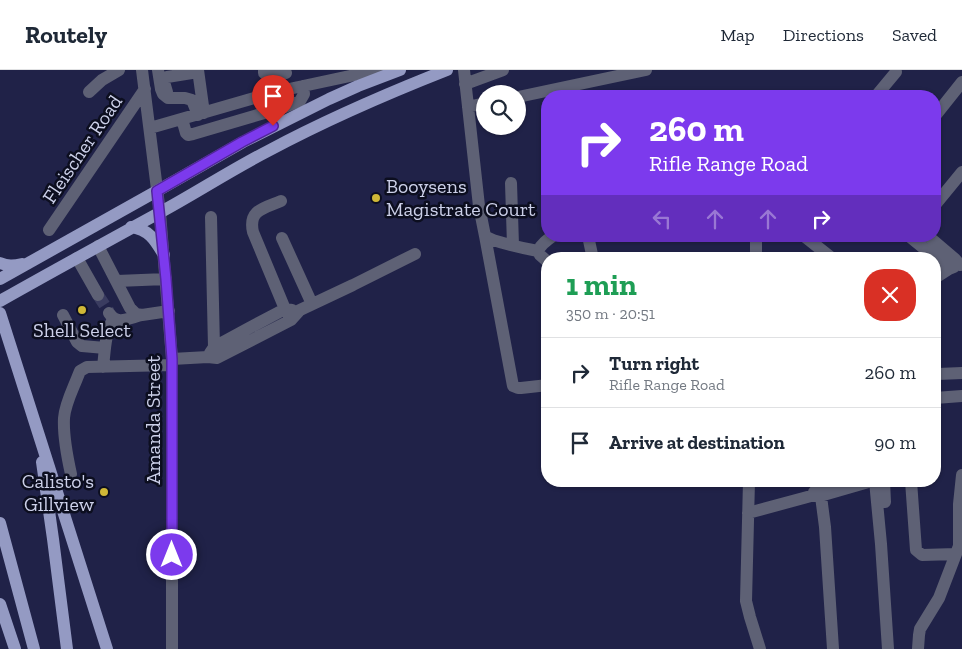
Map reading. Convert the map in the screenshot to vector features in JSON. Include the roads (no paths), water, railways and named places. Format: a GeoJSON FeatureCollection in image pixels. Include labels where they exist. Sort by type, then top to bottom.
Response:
{"type":"FeatureCollection","features":[{"type":"Feature","properties":{"kind":"main road"},"geometry":{"type":"LineString","coordinates":[[0,278],[242,142],[358,86],[400,70]]}},
{"type":"Feature","properties":{"kind":"main road"},"geometry":{"type":"LineString","coordinates":[[0,301],[131,227],[160,213],[269,150],[380,98],[447,70]]}},
{"type":"Feature","properties":{"kind":"main road"},"geometry":{"type":"LineString","coordinates":[[131,227],[147,232],[164,254]]}},
{"type":"Feature","properties":{"kind":"main road"},"geometry":{"type":"LineString","coordinates":[[0,263],[14,266],[29,262]]}},
{"type":"Feature","properties":{"kind":"main road"},"geometry":{"type":"LineString","coordinates":[[0,313],[107,649]]}},
{"type":"Feature","properties":{"kind":"main road"},"geometry":{"type":"LineString","coordinates":[[38,432],[66,649]]}},
{"type":"Feature","properties":{"kind":"main road"},"geometry":{"type":"LineString","coordinates":[[0,523],[34,649]]}},
{"type":"Feature","properties":{"kind":"main road"},"geometry":{"type":"LineString","coordinates":[[0,604],[15,649]]}},
{"type":"Feature","properties":{"kind":"street"},"geometry":{"type":"LineString","coordinates":[[89,92],[109,75],[119,70]]}},
{"type":"Feature","properties":{"kind":"street","name":"Amanda Street"},"geometry":{"type":"LineString","coordinates":[[142,70],[160,213],[172,362],[172,649]]}},
{"type":"Feature","properties":{"kind":"street"},"geometry":{"type":"LineString","coordinates":[[158,70],[162,92],[168,98],[192,100],[201,114]]}},
{"type":"Feature","properties":{"kind":"street"},"geometry":{"type":"LineString","coordinates":[[264,70],[268,76],[286,71],[290,89]]}},
{"type":"Feature","properties":{"kind":"street"},"geometry":{"type":"LineString","coordinates":[[150,128],[290,89],[381,70]]}},
{"type":"Feature","properties":{"kind":"street"},"geometry":{"type":"LineString","coordinates":[[464,70],[479,206],[513,386],[521,388],[541,386]]}},
{"type":"Feature","properties":{"kind":"street"},"geometry":{"type":"LineString","coordinates":[[465,84],[503,70]]}},
{"type":"Feature","properties":{"kind":"street"},"geometry":{"type":"LineString","coordinates":[[548,90],[646,70]]}},
{"type":"Feature","properties":{"kind":"street"},"geometry":{"type":"LineString","coordinates":[[168,98],[164,82],[167,77],[198,71],[201,114]]}},
{"type":"Feature","properties":{"kind":"street"},"geometry":{"type":"LineString","coordinates":[[881,90],[896,72]]}},
{"type":"Feature","properties":{"kind":"street"},"geometry":{"type":"LineString","coordinates":[[941,108],[962,82]]}},
{"type":"Feature","properties":{"kind":"street"},"geometry":{"type":"LineString","coordinates":[[182,119],[186,133],[193,134],[300,101],[304,94],[304,86]]}},
{"type":"Feature","properties":{"kind":"street","name":"Fleischer Road"},"geometry":{"type":"LineString","coordinates":[[50,230],[145,89]]}},
{"type":"Feature","properties":{"kind":"street"},"geometry":{"type":"LineString","coordinates":[[526,94],[541,91]]}},
{"type":"Feature","properties":{"kind":"street"},"geometry":{"type":"LineString","coordinates":[[468,107],[476,106]]}},
{"type":"Feature","properties":{"kind":"street"},"geometry":{"type":"LineString","coordinates":[[941,200],[957,188],[962,172]]}},
{"type":"Feature","properties":{"kind":"street"},"geometry":{"type":"LineString","coordinates":[[511,183],[513,245]]}},
{"type":"Feature","properties":{"kind":"street"},"geometry":{"type":"LineString","coordinates":[[281,201],[257,211],[252,217],[251,224],[288,315]]}},
{"type":"Feature","properties":{"kind":"street"},"geometry":{"type":"LineString","coordinates":[[211,217],[213,354]]}},
{"type":"Feature","properties":{"kind":"street"},"geometry":{"type":"LineString","coordinates":[[485,236],[486,238],[538,251],[541,256]]}},
{"type":"Feature","properties":{"kind":"street"},"geometry":{"type":"LineString","coordinates":[[282,238],[312,304]]}},
{"type":"Feature","properties":{"kind":"street"},"geometry":{"type":"LineString","coordinates":[[538,251],[545,242]]}},
{"type":"Feature","properties":{"kind":"street"},"geometry":{"type":"LineString","coordinates":[[812,242],[824,252]]}},
{"type":"Feature","properties":{"kind":"street"},"geometry":{"type":"LineString","coordinates":[[918,242],[934,252]]}},
{"type":"Feature","properties":{"kind":"street"},"geometry":{"type":"LineString","coordinates":[[933,242],[952,264]]}},
{"type":"Feature","properties":{"kind":"street"},"geometry":{"type":"LineString","coordinates":[[98,246],[130,308],[136,314],[142,315]]}},
{"type":"Feature","properties":{"kind":"street"},"geometry":{"type":"LineString","coordinates":[[71,474],[65,448],[64,418],[78,376],[87,367],[172,362],[213,354],[288,315],[415,254]]}},
{"type":"Feature","properties":{"kind":"street"},"geometry":{"type":"LineString","coordinates":[[941,257],[952,264]]}},
{"type":"Feature","properties":{"kind":"street"},"geometry":{"type":"LineString","coordinates":[[77,258],[98,295]]}},
{"type":"Feature","properties":{"kind":"street"},"geometry":{"type":"LineString","coordinates":[[941,273],[952,264]]}},
{"type":"Feature","properties":{"kind":"street"},"geometry":{"type":"LineString","coordinates":[[116,281],[166,279]]}},
{"type":"Feature","properties":{"kind":"street"},"geometry":{"type":"LineString","coordinates":[[103,367],[106,334],[111,315],[118,321],[169,311]]}},
{"type":"Feature","properties":{"kind":"street"},"geometry":{"type":"LineString","coordinates":[[63,315],[79,344],[82,346],[105,348]]}},
{"type":"Feature","properties":{"kind":"street"},"geometry":{"type":"LineString","coordinates":[[941,374],[962,373]]}},
{"type":"Feature","properties":{"kind":"street"},"geometry":{"type":"LineString","coordinates":[[941,398],[962,396]]}},
{"type":"Feature","properties":{"kind":"street"},"geometry":{"type":"LineString","coordinates":[[918,649],[920,629],[939,598],[959,546],[959,504],[962,475]]}},
{"type":"Feature","properties":{"kind":"street"},"geometry":{"type":"LineString","coordinates":[[749,487],[746,601],[760,649]]}},
{"type":"Feature","properties":{"kind":"street"},"geometry":{"type":"LineString","coordinates":[[748,513],[817,490],[836,487]]}},
{"type":"Feature","properties":{"kind":"street"},"geometry":{"type":"LineString","coordinates":[[875,487],[881,544],[888,649]]}},
{"type":"Feature","properties":{"kind":"street"},"geometry":{"type":"LineString","coordinates":[[884,487],[893,649]]}},
{"type":"Feature","properties":{"kind":"street"},"geometry":{"type":"LineString","coordinates":[[911,487],[916,550],[922,555],[956,554]]}},
{"type":"Feature","properties":{"kind":"street"},"geometry":{"type":"LineString","coordinates":[[817,490],[825,527],[833,649]]}},
{"type":"Feature","properties":{"kind":"tunnel"},"geometry":{"type":"LineString","coordinates":[[98,295],[109,312]]}},
{"type":"Feature","properties":{"kind":"place","name":"Booysens Magistrate Court"},"geometry":{"type":"Point","coordinates":[376,198]}},
{"type":"Feature","properties":{"kind":"place","name":"Shell Select"},"geometry":{"type":"Point","coordinates":[82,310]}},
{"type":"Feature","properties":{"kind":"place","name":"Calisto's Gillview"},"geometry":{"type":"Point","coordinates":[104,492]}}]}
